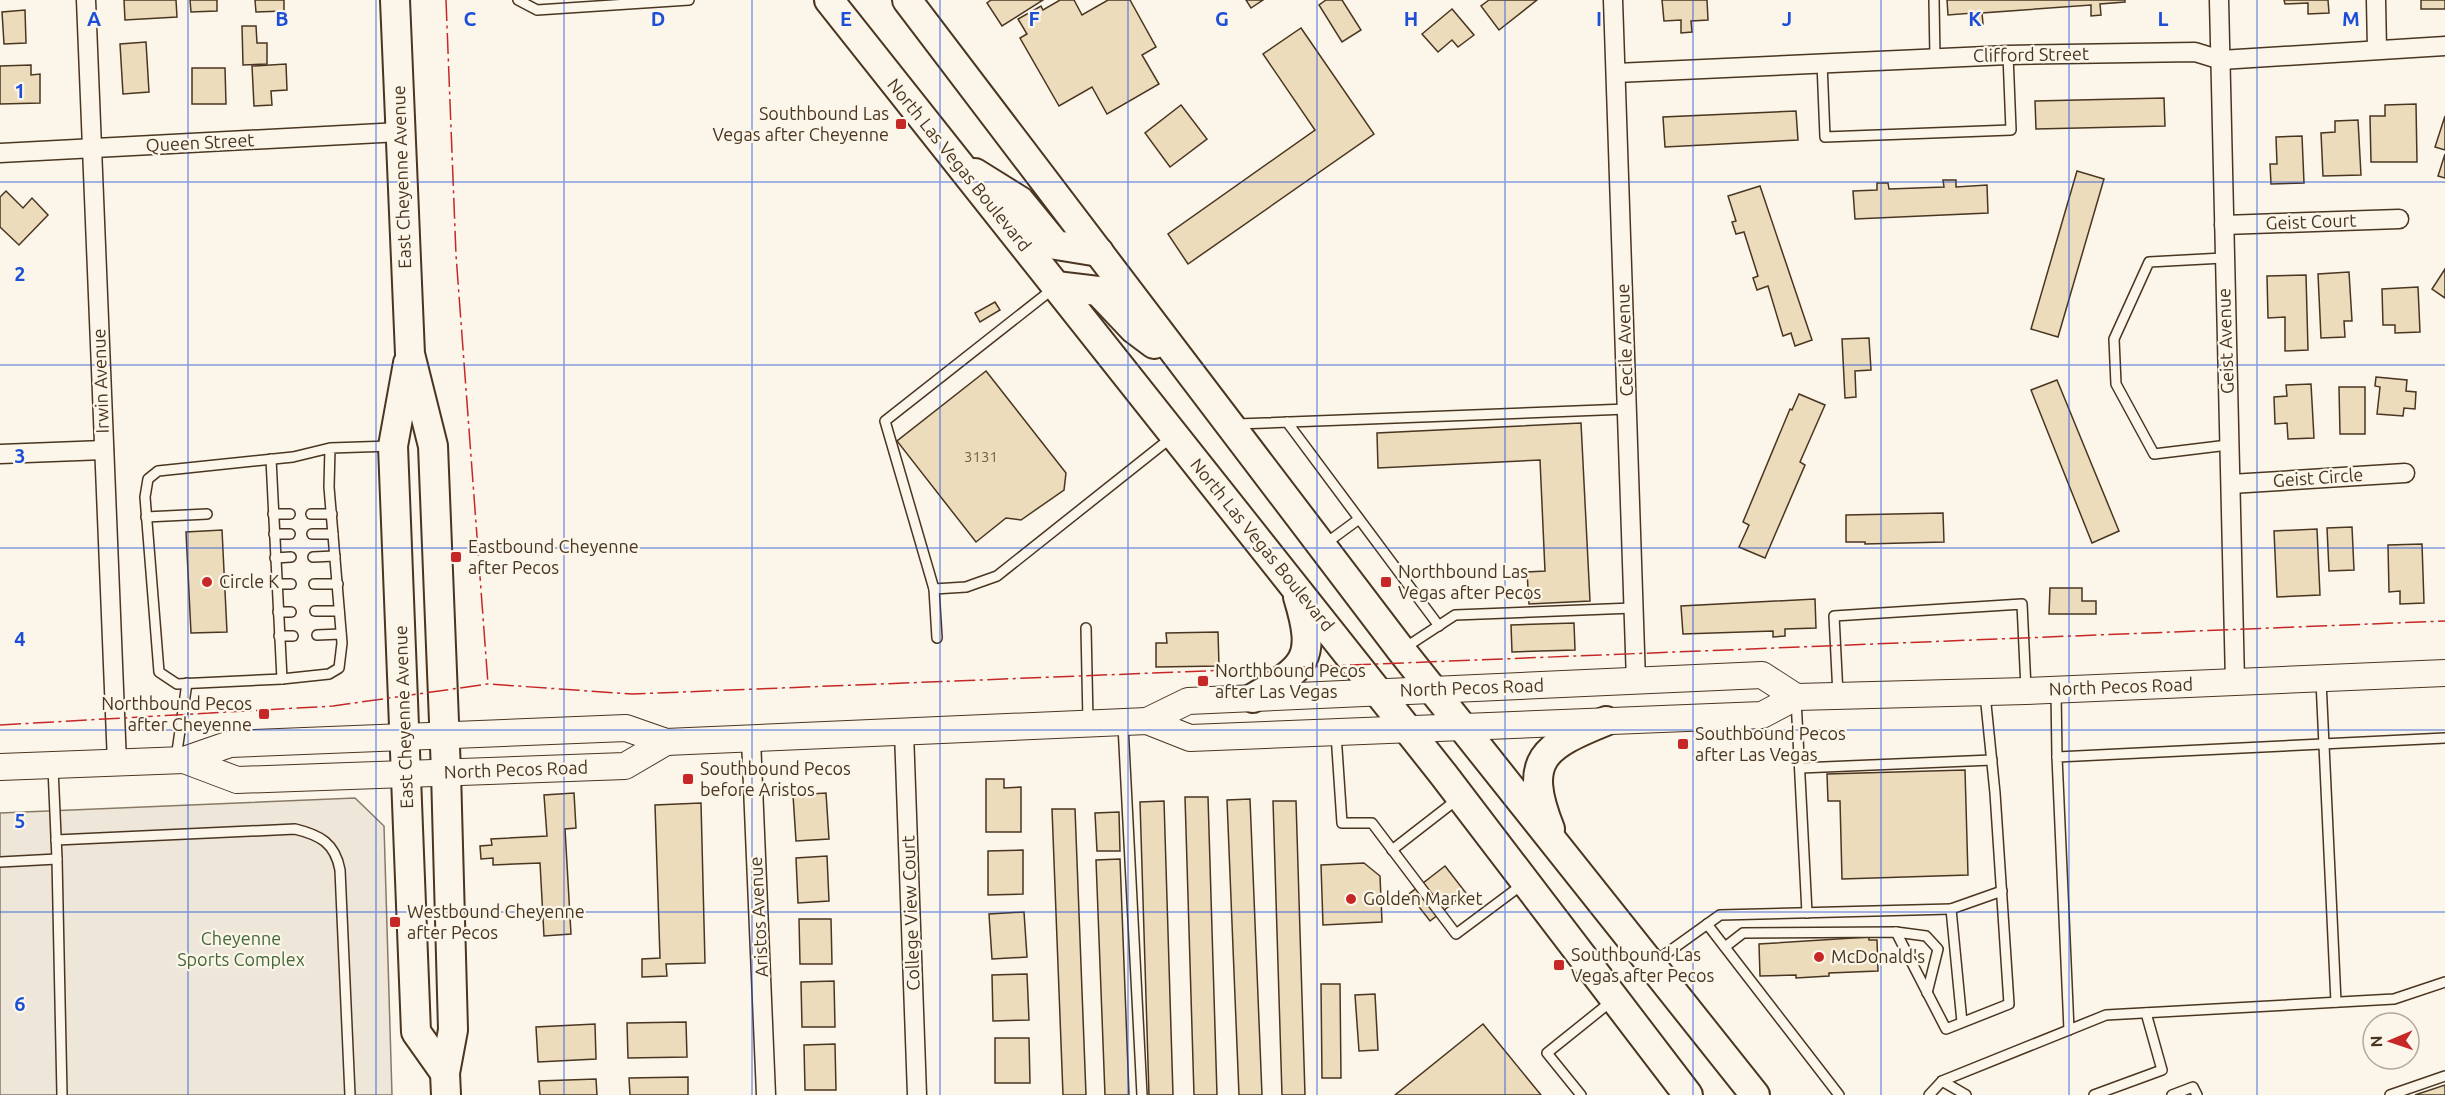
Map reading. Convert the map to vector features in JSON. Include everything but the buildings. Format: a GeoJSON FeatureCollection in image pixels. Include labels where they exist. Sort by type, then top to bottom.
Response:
{"type":"FeatureCollection","features":[{"type":"Feature","properties":{"kind":"main road","name":"East Cheyenne Avenue"},"geometry":{"type":"LineString","coordinates":[[394,0],[410,354],[433,446],[445,735],[453,1030],[445,1084]]}},
{"type":"Feature","properties":{"kind":"main road","name":"North Las Vegas Boulevard"},"geometry":{"type":"LineString","coordinates":[[829,0],[1408,729],[1688,1095]]}},
{"type":"Feature","properties":{"kind":"main road"},"geometry":{"type":"LineString","coordinates":[[906,0],[1401,650],[1755,1095]]}},
{"type":"Feature","properties":{"kind":"main road"},"geometry":{"type":"LineString","coordinates":[[958,163],[1020,201],[1056,245],[1099,252]]}},
{"type":"Feature","properties":{"kind":"main road"},"geometry":{"type":"LineString","coordinates":[[1056,286],[1098,291],[1134,329],[1191,373]]}},
{"type":"Feature","properties":{"kind":"main road","name":"East Cheyenne Avenue"},"geometry":{"type":"LineString","coordinates":[[410,354],[393,446],[416,1032],[445,1084]]}},
{"type":"Feature","properties":{"kind":"main road"},"geometry":{"type":"LineString","coordinates":[[1253,698],[1293,674],[1304,657],[1308,645],[1307,625],[1295,586]]}},
{"type":"Feature","properties":{"kind":"main road","name":"North Pecos Road"},"geometry":{"type":"LineString","coordinates":[[0,768],[180,760],[230,744],[626,728],[666,742],[1135,722],[1190,738],[1462,728],[1762,715],[1796,697],[2026,691],[2445,673]]}},
{"type":"Feature","properties":{"kind":"main road","name":"North Pecos Road"},"geometry":{"type":"LineString","coordinates":[[1135,722],[1188,701],[1762,675],[1796,697]]}},
{"type":"Feature","properties":{"kind":"main road"},"geometry":{"type":"LineString","coordinates":[[1557,848],[1544,814],[1538,785],[1538,768],[1545,753],[1562,740],[1606,721]]}},
{"type":"Feature","properties":{"kind":"main road","name":"North Pecos Road"},"geometry":{"type":"LineString","coordinates":[[180,760],[237,780],[625,766],[666,742]]}},
{"type":"Feature","properties":{"kind":"street","name":"Irwin Avenue"},"geometry":{"type":"LineString","coordinates":[[86,0],[117,762]]}},
{"type":"Feature","properties":{"kind":"street","name":"Cecile Avenue"},"geometry":{"type":"LineString","coordinates":[[1612,0],[1636,681]]}},
{"type":"Feature","properties":{"kind":"street","name":"Geist Avenue"},"geometry":{"type":"LineString","coordinates":[[2219,0],[2223,258],[2235,682]]}},
{"type":"Feature","properties":{"kind":"street"},"geometry":{"type":"LineString","coordinates":[[2376,0],[2377,50]]}},
{"type":"Feature","properties":{"kind":"street","name":"Clifford Street"},"geometry":{"type":"LineString","coordinates":[[1616,73],[2008,55],[2195,52],[2221,60],[2445,46]]}},
{"type":"Feature","properties":{"kind":"street","name":"Queen Street"},"geometry":{"type":"LineString","coordinates":[[0,153],[400,132]]}},
{"type":"Feature","properties":{"kind":"street","name":"Geist Court"},"geometry":{"type":"LineString","coordinates":[[2224,225],[2399,219]]}},
{"type":"Feature","properties":{"kind":"street"},"geometry":{"type":"LineString","coordinates":[[0,454],[104,450]]}},
{"type":"Feature","properties":{"kind":"street","name":"Geist Circle"},"geometry":{"type":"LineString","coordinates":[[2231,484],[2405,473]]}},
{"type":"Feature","properties":{"kind":"street","name":"College View Court"},"geometry":{"type":"LineString","coordinates":[[904,732],[917,1095]]}},
{"type":"Feature","properties":{"kind":"street","name":"Aristos Avenue"},"geometry":{"type":"LineString","coordinates":[[751,739],[766,1095]]}},
{"type":"Feature","properties":{"kind":"lane"},"geometry":{"type":"LineString","coordinates":[[518,0],[537,10],[689,0]]}},
{"type":"Feature","properties":{"kind":"lane"},"geometry":{"type":"LineString","coordinates":[[1934,0],[1935,58]]}},
{"type":"Feature","properties":{"kind":"lane"},"geometry":{"type":"LineString","coordinates":[[1822,63],[1825,137],[2011,130],[2008,55]]}},
{"type":"Feature","properties":{"kind":"lane"},"geometry":{"type":"LineString","coordinates":[[2223,258],[2149,262],[2114,339],[2116,384],[2154,454],[2228,445]]}},
{"type":"Feature","properties":{"kind":"lane"},"geometry":{"type":"LineString","coordinates":[[937,638],[934,589],[885,422],[1056,286]]}},
{"type":"Feature","properties":{"kind":"lane"},"geometry":{"type":"LineString","coordinates":[[1229,424],[1627,409]]}},
{"type":"Feature","properties":{"kind":"lane"},"geometry":{"type":"LineString","coordinates":[[1287,422],[1439,626]]}},
{"type":"Feature","properties":{"kind":"lane"},"geometry":{"type":"LineString","coordinates":[[934,589],[966,587],[997,576],[1174,435]]}},
{"type":"Feature","properties":{"kind":"lane"},"geometry":{"type":"LineString","coordinates":[[330,448],[333,534],[341,634],[339,668],[329,674],[282,679],[177,684],[159,672],[146,517],[145,497],[148,479],[158,471],[293,457],[330,448],[393,446]]}},
{"type":"Feature","properties":{"kind":"lane"},"geometry":{"type":"LineString","coordinates":[[270,459],[282,679]]}},
{"type":"Feature","properties":{"kind":"lane"},"geometry":{"type":"LineString","coordinates":[[146,517],[207,514]]}},
{"type":"Feature","properties":{"kind":"lane"},"geometry":{"type":"LineString","coordinates":[[273,514],[290,514]]}},
{"type":"Feature","properties":{"kind":"lane"},"geometry":{"type":"LineString","coordinates":[[311,514],[332,514]]}},
{"type":"Feature","properties":{"kind":"lane"},"geometry":{"type":"LineString","coordinates":[[1323,546],[1359,519]]}},
{"type":"Feature","properties":{"kind":"lane"},"geometry":{"type":"LineString","coordinates":[[274,534],[290,534]]}},
{"type":"Feature","properties":{"kind":"lane"},"geometry":{"type":"LineString","coordinates":[[312,534],[333,534]]}},
{"type":"Feature","properties":{"kind":"lane"},"geometry":{"type":"LineString","coordinates":[[313,557],[335,556]]}},
{"type":"Feature","properties":{"kind":"lane"},"geometry":{"type":"LineString","coordinates":[[275,558],[291,557]]}},
{"type":"Feature","properties":{"kind":"lane"},"geometry":{"type":"LineString","coordinates":[[277,584],[291,584]]}},
{"type":"Feature","properties":{"kind":"lane"},"geometry":{"type":"LineString","coordinates":[[314,584],[338,584]]}},
{"type":"Feature","properties":{"kind":"lane"},"geometry":{"type":"LineString","coordinates":[[1838,696],[1834,616],[2022,604],[2026,691]]}},
{"type":"Feature","properties":{"kind":"lane"},"geometry":{"type":"LineString","coordinates":[[1401,650],[1455,615],[1634,608]]}},
{"type":"Feature","properties":{"kind":"lane"},"geometry":{"type":"LineString","coordinates":[[315,611],[339,611]]}},
{"type":"Feature","properties":{"kind":"lane"},"geometry":{"type":"LineString","coordinates":[[278,612],[291,612]]}},
{"type":"Feature","properties":{"kind":"lane"},"geometry":{"type":"LineString","coordinates":[[1086,628],[1088,724]]}},
{"type":"Feature","properties":{"kind":"lane"},"geometry":{"type":"LineString","coordinates":[[317,635],[341,634]]}},
{"type":"Feature","properties":{"kind":"lane"},"geometry":{"type":"LineString","coordinates":[[279,636],[293,636]]}},
{"type":"Feature","properties":{"kind":"lane"},"geometry":{"type":"LineString","coordinates":[[2321,680],[2336,1002]]}},
{"type":"Feature","properties":{"kind":"lane"},"geometry":{"type":"LineString","coordinates":[[180,760],[187,683]]}},
{"type":"Feature","properties":{"kind":"lane"},"geometry":{"type":"LineString","coordinates":[[2055,689],[2069,1030]]}},
{"type":"Feature","properties":{"kind":"lane"},"geometry":{"type":"LineString","coordinates":[[1896,932],[1946,1029],[2009,1004],[1985,692]]}},
{"type":"Feature","properties":{"kind":"lane"},"geometry":{"type":"LineString","coordinates":[[1796,697],[1808,913]]}},
{"type":"Feature","properties":{"kind":"lane"},"geometry":{"type":"LineString","coordinates":[[1135,722],[1142,1095]]}},
{"type":"Feature","properties":{"kind":"lane"},"geometry":{"type":"LineString","coordinates":[[1335,732],[1342,823],[1372,823],[1456,934],[1525,882]]}},
{"type":"Feature","properties":{"kind":"lane"},"geometry":{"type":"LineString","coordinates":[[2057,758],[2445,738]]}},
{"type":"Feature","properties":{"kind":"lane"},"geometry":{"type":"LineString","coordinates":[[1800,768],[1992,760]]}},
{"type":"Feature","properties":{"kind":"lane"},"geometry":{"type":"LineString","coordinates":[[53,765],[62,1095]]}},
{"type":"Feature","properties":{"kind":"lane"},"geometry":{"type":"LineString","coordinates":[[1392,850],[1460,797]]}},
{"type":"Feature","properties":{"kind":"lane"},"geometry":{"type":"LineString","coordinates":[[56,840],[295,829],[316,834],[329,845],[337,856],[340,870],[350,1095]]}},
{"type":"Feature","properties":{"kind":"lane"},"geometry":{"type":"LineString","coordinates":[[0,862],[57,859]]}},
{"type":"Feature","properties":{"kind":"lane"},"geometry":{"type":"LineString","coordinates":[[1651,964],[1720,915],[1951,909],[2002,891]]}},
{"type":"Feature","properties":{"kind":"lane"},"geometry":{"type":"LineString","coordinates":[[1951,909],[1962,1022]]}},
{"type":"Feature","properties":{"kind":"lane"},"geometry":{"type":"LineString","coordinates":[[1707,924],[1839,1095]]}},
{"type":"Feature","properties":{"kind":"lane"},"geometry":{"type":"LineString","coordinates":[[1725,947],[1743,933],[1896,932],[1926,936],[1938,949],[1928,993]]}},
{"type":"Feature","properties":{"kind":"lane"},"geometry":{"type":"LineString","coordinates":[[1929,1095],[1942,1081],[2106,1015],[2394,999],[2445,982]]}},
{"type":"Feature","properties":{"kind":"lane"},"geometry":{"type":"LineString","coordinates":[[1581,1095],[1547,1053],[1615,999]]}},
{"type":"Feature","properties":{"kind":"lane"},"geometry":{"type":"LineString","coordinates":[[2094,1095],[2162,1070],[2146,1013]]}},
{"type":"Feature","properties":{"kind":"lane"},"geometry":{"type":"LineString","coordinates":[[2390,1095],[2445,1076]]}},
{"type":"Feature","properties":{"kind":"lane"},"geometry":{"type":"LineString","coordinates":[[1942,1081],[1966,1095]]}},
{"type":"Feature","properties":{"kind":"lane"},"geometry":{"type":"LineString","coordinates":[[2172,1095],[2193,1088],[2197,1095]]}},
{"type":"Feature","properties":{"kind":"green space","name":"Cheyenne Sports Complex"},"geometry":{"type":"Polygon","coordinates":[[[355,798],[384,826],[392,1095],[0,1095],[0,813],[355,798]]]}},
{"type":"Feature","properties":{"kind":"power"},"geometry":{"type":"LineString","coordinates":[[446,0],[456,255],[488,684]]}},
{"type":"Feature","properties":{"kind":"power"},"geometry":{"type":"LineString","coordinates":[[0,725],[333,706],[488,684],[632,694],[2445,621]]}},
{"type":"Feature","properties":{"kind":"place","name":"Southbound Las Vegas after Cheyenne"},"geometry":{"type":"Point","coordinates":[901,124]}},
{"type":"Feature","properties":{"kind":"place","name":"Eastbound Cheyenne after Pecos"},"geometry":{"type":"Point","coordinates":[456,557]}},
{"type":"Feature","properties":{"kind":"place","name":"Circle K"},"geometry":{"type":"Point","coordinates":[207,582]}},
{"type":"Feature","properties":{"kind":"place","name":"Northbound Las Vegas after Pecos"},"geometry":{"type":"Point","coordinates":[1386,582]}},
{"type":"Feature","properties":{"kind":"place","name":"Northbound Pecos after Las Vegas"},"geometry":{"type":"Point","coordinates":[1203,681]}},
{"type":"Feature","properties":{"kind":"place","name":"Northbound Pecos after Cheyenne"},"geometry":{"type":"Point","coordinates":[264,714]}},
{"type":"Feature","properties":{"kind":"place","name":"Southbound Pecos after Las Vegas"},"geometry":{"type":"Point","coordinates":[1683,744]}},
{"type":"Feature","properties":{"kind":"place","name":"Southbound Pecos before Aristos"},"geometry":{"type":"Point","coordinates":[688,779]}},
{"type":"Feature","properties":{"kind":"place","name":"Golden Market"},"geometry":{"type":"Point","coordinates":[1351,899]}},
{"type":"Feature","properties":{"kind":"place","name":"Westbound Cheyenne after Pecos"},"geometry":{"type":"Point","coordinates":[395,922]}},
{"type":"Feature","properties":{"kind":"place","name":"McDonald's"},"geometry":{"type":"Point","coordinates":[1819,957]}},
{"type":"Feature","properties":{"kind":"place","name":"Southbound Las Vegas after Pecos"},"geometry":{"type":"Point","coordinates":[1559,965]}}]}
